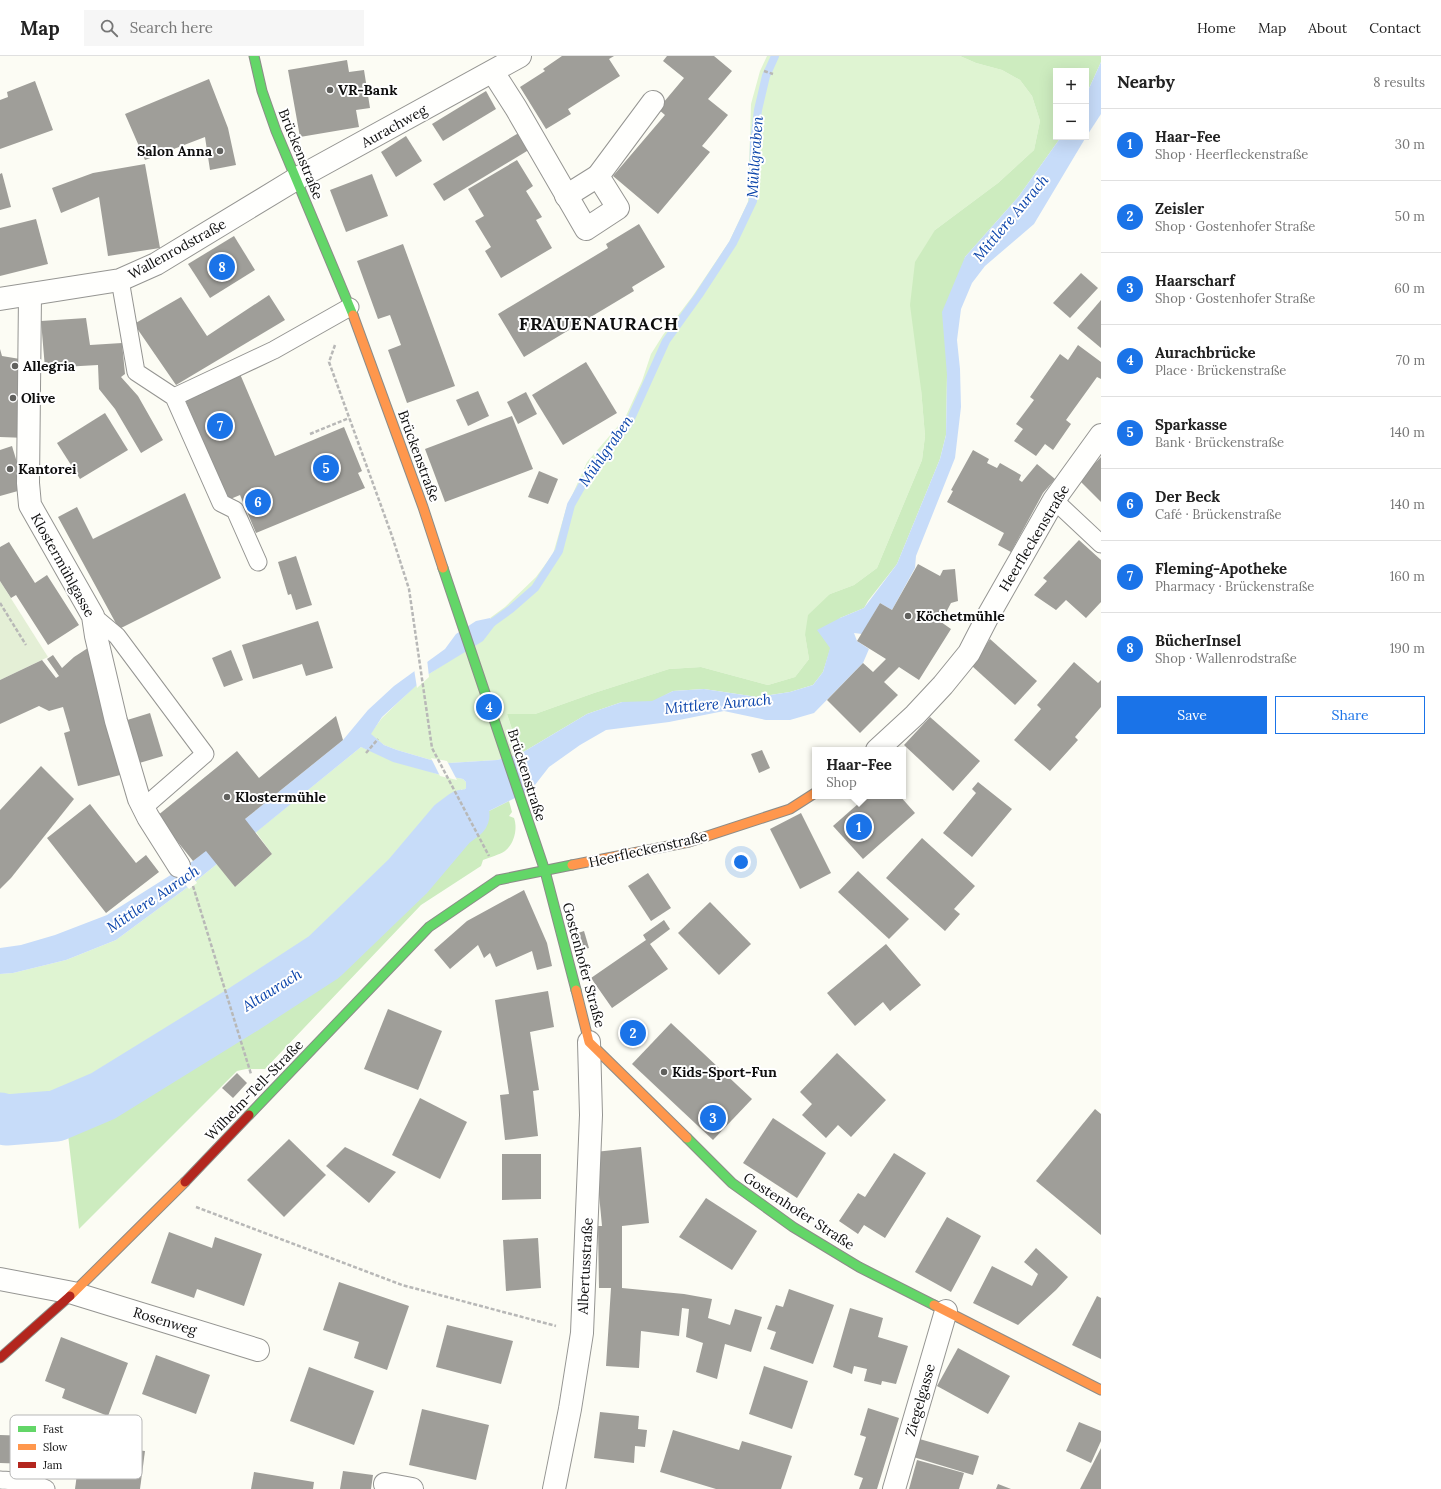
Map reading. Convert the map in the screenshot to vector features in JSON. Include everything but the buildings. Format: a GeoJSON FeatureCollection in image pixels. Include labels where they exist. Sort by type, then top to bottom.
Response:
{"type":"FeatureCollection","features":[{"type":"Feature","properties":{"kind":"street","name":"Brückenstraße"},"geometry":{"type":"LineString","coordinates":[[254,56],[262,91],[276,131],[350,307],[423,507],[545,871]]}},
{"type":"Feature","properties":{"kind":"street","name":"Aurachweg"},"geometry":{"type":"LineString","coordinates":[[296,179],[520,56]]}},
{"type":"Feature","properties":{"kind":"street"},"geometry":{"type":"LineString","coordinates":[[493,72],[516,108],[586,229],[618,208],[598,176]]}},
{"type":"Feature","properties":{"kind":"street"},"geometry":{"type":"LineString","coordinates":[[566,196],[598,176],[653,102]]}},
{"type":"Feature","properties":{"kind":"street","name":"Wallenrodstraße"},"geometry":{"type":"LineString","coordinates":[[0,299],[120,280],[156,264],[296,179]]}},
{"type":"Feature","properties":{"kind":"street","name":"Klostermühlgasse"},"geometry":{"type":"LineString","coordinates":[[30,295],[28,475],[30,505],[93,616],[96,636],[116,721],[139,798],[143,808],[179,866]]}},
{"type":"Feature","properties":{"kind":"street","name":"Heerfleckenstraße"},"geometry":{"type":"LineString","coordinates":[[880,747],[915,715],[943,686],[969,654],[988,616],[1054,500],[1101,435]]}},
{"type":"Feature","properties":{"kind":"street","name":"Heerfleckenstraße"},"geometry":{"type":"LineString","coordinates":[[545,871],[689,842],[790,809],[812,796]]}},
{"type":"Feature","properties":{"kind":"street","name":"Gostenhofer Straße"},"geometry":{"type":"LineString","coordinates":[[545,871],[589,1042],[732,1183],[793,1227],[859,1267],[1101,1390]]}},
{"type":"Feature","properties":{"kind":"street","name":"Wilhelm-Tell-Straße"},"geometry":{"type":"LineString","coordinates":[[0,1358],[73,1292],[170,1197],[429,927],[498,880],[545,871]]}},
{"type":"Feature","properties":{"kind":"street","name":"Albertusstraße"},"geometry":{"type":"LineString","coordinates":[[554,1489],[570,1409],[582,1334],[591,1114],[589,1042]]}},
{"type":"Feature","properties":{"kind":"street","name":"Rosenweg"},"geometry":{"type":"LineString","coordinates":[[0,1280],[73,1292],[258,1350]]}},
{"type":"Feature","properties":{"kind":"street","name":"Ziegelgasse"},"geometry":{"type":"LineString","coordinates":[[894,1489],[946,1311]]}},
{"type":"Feature","properties":{"kind":"street"},"geometry":{"type":"LineString","coordinates":[[385,1484],[412,1489]]}},
{"type":"Feature","properties":{"kind":"lane"},"geometry":{"type":"LineString","coordinates":[[120,280],[136,372],[174,397],[221,503],[235,510],[258,562]]}},
{"type":"Feature","properties":{"kind":"lane"},"geometry":{"type":"LineString","coordinates":[[174,397],[274,350],[350,307]]}},
{"type":"Feature","properties":{"kind":"lane"},"geometry":{"type":"LineString","coordinates":[[1054,500],[1101,544]]}},
{"type":"Feature","properties":{"kind":"lane"},"geometry":{"type":"LineString","coordinates":[[93,616],[117,636],[205,754],[143,808]]}},
{"type":"Feature","properties":{"kind":"lane"},"geometry":{"type":"LineString","coordinates":[[0,1480],[21,1481],[46,1489]]}},
{"type":"Feature","properties":{"kind":"path"},"geometry":{"type":"LineString","coordinates":[[764,71],[773,74]]}},
{"type":"Feature","properties":{"kind":"path"},"geometry":{"type":"LineString","coordinates":[[350,307],[329,362],[392,536],[409,589],[432,748],[490,857]]}},
{"type":"Feature","properties":{"kind":"path"},"geometry":{"type":"LineString","coordinates":[[310,434],[349,418]]}},
{"type":"Feature","properties":{"kind":"path"},"geometry":{"type":"LineString","coordinates":[[0,603],[26,645]]}},
{"type":"Feature","properties":{"kind":"path"},"geometry":{"type":"LineString","coordinates":[[366,753],[378,739]]}},
{"type":"Feature","properties":{"kind":"path"},"geometry":{"type":"LineString","coordinates":[[179,866],[193,886],[248,1069]]}},
{"type":"Feature","properties":{"kind":"path"},"geometry":{"type":"LineString","coordinates":[[170,1197],[402,1284],[582,1334]]}},
{"type":"Feature","properties":{"kind":"green space"},"geometry":{"type":"Polygon","coordinates":[[[767,56],[960,56],[976,63],[1002,70],[1020,80],[1032,96],[1040,121],[1034,150],[998,183],[935,230],[921,389],[925,436],[922,460],[877,568],[854,585],[830,594],[805,635],[809,659],[795,677],[768,685],[701,667],[669,669],[535,714],[507,714],[520,754],[497,760],[449,763],[431,760],[384,745],[370,734],[382,718],[429,674],[461,653],[494,621],[490,618],[505,607],[536,577],[553,554],[566,509],[587,462],[625,418],[642,381],[651,354],[729,242],[748,202],[751,104],[760,71],[767,56]]]}},
{"type":"Feature","properties":{"kind":"green space"},"geometry":{"type":"Polygon","coordinates":[[[960,56],[1101,56],[1101,62],[1089,88],[1089,68],[1053,68],[1053,140],[1059,140],[1019,196],[965,257],[947,375],[946,435],[940,459],[897,564],[864,608],[840,618],[823,672],[813,685],[790,692],[757,697],[704,689],[673,691],[652,702],[622,702],[587,714],[520,754],[507,714],[535,714],[669,669],[701,667],[768,685],[795,677],[809,659],[805,635],[808,615],[830,594],[854,585],[877,568],[922,460],[925,436],[921,389],[910,305],[915,262],[935,230],[998,183],[1034,150],[1040,121],[1032,96],[1020,80],[1002,70],[976,63],[960,56]]]}},
{"type":"Feature","properties":{"kind":"green space"},"geometry":{"type":"Polygon","coordinates":[[[0,581],[48,657],[0,680],[0,581]]]}},
{"type":"Feature","properties":{"kind":"green space"},"geometry":{"type":"Polygon","coordinates":[[[361,747],[437,774],[463,779],[466,782],[466,788],[441,812],[409,860],[318,948],[223,1013],[119,1069],[61,1098],[34,1101],[0,1096],[0,974],[13,973],[66,960],[116,940],[217,864],[235,887],[272,854],[256,832],[361,747]]]}},
{"type":"Feature","properties":{"kind":"green space"},"geometry":{"type":"Polygon","coordinates":[[[509,801],[512,812],[509,816],[514,818],[516,827],[513,840],[505,851],[483,860],[481,866],[421,905],[265,1069],[246,1069],[237,1071],[79,1229],[67,1126],[0,1135],[0,1096],[34,1101],[61,1098],[119,1069],[223,1013],[318,948],[409,860],[424,876],[467,830],[487,812],[509,801]]]}},
{"type":"Feature","properties":{"kind":"water"},"geometry":{"type":"Polygon","coordinates":[[[1101,62],[1101,114],[1089,132],[1089,104],[1089,88],[1101,62]]]}},
{"type":"Feature","properties":{"kind":"water","name":"Mittlere Aurach"},"geometry":{"type":"Polygon","coordinates":[[[1059,140],[1084,140],[1034,224],[985,266],[972,283],[961,309],[957,340],[960,369],[961,407],[955,458],[916,556],[915,568],[892,610],[880,603],[862,634],[854,633],[857,641],[869,649],[863,663],[814,713],[790,720],[766,720],[724,711],[669,722],[606,730],[580,745],[549,767],[531,790],[487,812],[467,830],[424,876],[409,860],[441,812],[466,788],[466,782],[463,779],[437,774],[393,762],[361,747],[196,881],[116,940],[66,960],[13,973],[0,974],[0,948],[21,945],[55,935],[107,915],[193,861],[343,740],[368,710],[394,686],[445,649],[456,634],[476,621],[490,618],[496,624],[483,641],[429,674],[382,717],[371,734],[384,745],[431,760],[449,763],[497,760],[520,754],[587,714],[622,702],[652,701],[673,691],[704,689],[757,697],[790,692],[813,685],[823,672],[830,648],[817,630],[864,608],[897,564],[940,459],[946,435],[947,375],[942,312],[965,257],[1019,196],[1059,140]]]}},
{"type":"Feature","properties":{"kind":"pier"},"geometry":{"type":"Polygon","coordinates":[[[427,659],[429,677],[417,688],[414,669],[427,659]]]}},
{"type":"Feature","properties":{"kind":"pier"},"geometry":{"type":"Polygon","coordinates":[[[431,758],[447,761],[457,780],[440,776],[431,758]]]}},
{"type":"Feature","properties":{"kind":"pier"},"geometry":{"type":"Polygon","coordinates":[[[462,789],[480,821],[469,831],[452,799],[462,789]]]}},
{"type":"Feature","properties":{"kind":"pier"},"geometry":{"type":"Polygon","coordinates":[[[184,864],[197,883],[189,889],[174,871],[184,864]]]}},
{"type":"Feature","properties":{"kind":"waterway","name":"Mühlgraben"},"geometry":{"type":"LineString","coordinates":[[486,627],[511,609],[535,588],[559,551],[571,505],[592,468],[628,425],[666,341],[699,295],[733,243],[753,201],[754,141],[758,110],[766,76],[775,56]]}},
{"type":"Feature","properties":{"kind":"waterway","name":"Altaurach"},"geometry":{"type":"LineString","coordinates":[[0,1118],[6,1120],[56,1116],[103,1096],[244,1009],[324,957],[408,876],[452,824],[464,815]]}},
{"type":"Feature","properties":{"kind":"traffic: fast"},"geometry":{"type":"LineString","coordinates":[[254,56],[262,91],[276,131],[353,315]]}},
{"type":"Feature","properties":{"kind":"traffic: fast"},"geometry":{"type":"LineString","coordinates":[[443,568],[545,871],[576,990]]}},
{"type":"Feature","properties":{"kind":"traffic: fast"},"geometry":{"type":"LineString","coordinates":[[249,1115],[429,927],[498,880],[572,865]]}},
{"type":"Feature","properties":{"kind":"traffic: fast"},"geometry":{"type":"LineString","coordinates":[[687,1138],[732,1183],[793,1227],[859,1267],[934,1305]]}},
{"type":"Feature","properties":{"kind":"traffic: slow"},"geometry":{"type":"LineString","coordinates":[[353,315],[423,507],[443,568]]}},
{"type":"Feature","properties":{"kind":"traffic: slow"},"geometry":{"type":"LineString","coordinates":[[572,865],[689,842],[790,809],[812,795]]}},
{"type":"Feature","properties":{"kind":"traffic: slow"},"geometry":{"type":"LineString","coordinates":[[576,990],[589,1042],[687,1138]]}},
{"type":"Feature","properties":{"kind":"traffic: slow"},"geometry":{"type":"LineString","coordinates":[[70,1296],[185,1182]]}},
{"type":"Feature","properties":{"kind":"traffic: slow"},"geometry":{"type":"LineString","coordinates":[[934,1305],[1101,1390]]}},
{"type":"Feature","properties":{"kind":"traffic: jam"},"geometry":{"type":"LineString","coordinates":[[185,1182],[249,1115]]}},
{"type":"Feature","properties":{"kind":"traffic: jam"},"geometry":{"type":"LineString","coordinates":[[0,1358],[70,1296]]}},
{"type":"Feature","properties":{"kind":"place","name":"VR-Bank"},"geometry":{"type":"Point","coordinates":[330,90]}},
{"type":"Feature","properties":{"kind":"place","name":"Salon Anna"},"geometry":{"type":"Point","coordinates":[220,151]}},
{"type":"Feature","properties":{"kind":"place","name":"BücherInsel"},"geometry":{"type":"Point","coordinates":[222,267]}},
{"type":"Feature","properties":{"kind":"place","name":"Allegria"},"geometry":{"type":"Point","coordinates":[15,366]}},
{"type":"Feature","properties":{"kind":"place","name":"Olive"},"geometry":{"type":"Point","coordinates":[13,398]}},
{"type":"Feature","properties":{"kind":"place","name":"Fleming-Apotheke"},"geometry":{"type":"Point","coordinates":[220,426]}},
{"type":"Feature","properties":{"kind":"place","name":"Sparkasse"},"geometry":{"type":"Point","coordinates":[326,468]}},
{"type":"Feature","properties":{"kind":"place","name":"Kantorei"},"geometry":{"type":"Point","coordinates":[10,469]}},
{"type":"Feature","properties":{"kind":"place","name":"Der Beck"},"geometry":{"type":"Point","coordinates":[258,502]}},
{"type":"Feature","properties":{"kind":"place","name":"Köchetmühle"},"geometry":{"type":"Point","coordinates":[908,616]}},
{"type":"Feature","properties":{"kind":"place","name":"Aurachbrücke"},"geometry":{"type":"Point","coordinates":[489,707]}},
{"type":"Feature","properties":{"kind":"place","name":"Klostermühle"},"geometry":{"type":"Point","coordinates":[227,797]}},
{"type":"Feature","properties":{"kind":"place","name":"Haar-Fee"},"geometry":{"type":"Point","coordinates":[859,827]}},
{"type":"Feature","properties":{"kind":"place","name":"Zeisler"},"geometry":{"type":"Point","coordinates":[633,1033]}},
{"type":"Feature","properties":{"kind":"place","name":"Kids-Sport-Fun"},"geometry":{"type":"Point","coordinates":[664,1072]}},
{"type":"Feature","properties":{"kind":"place","name":"Haarscharf"},"geometry":{"type":"Point","coordinates":[713,1118]}},
{"type":"Feature","properties":{"kind":"district","name":"FRAUENAURACH"},"geometry":{"type":"Point","coordinates":[599,324]}}]}
